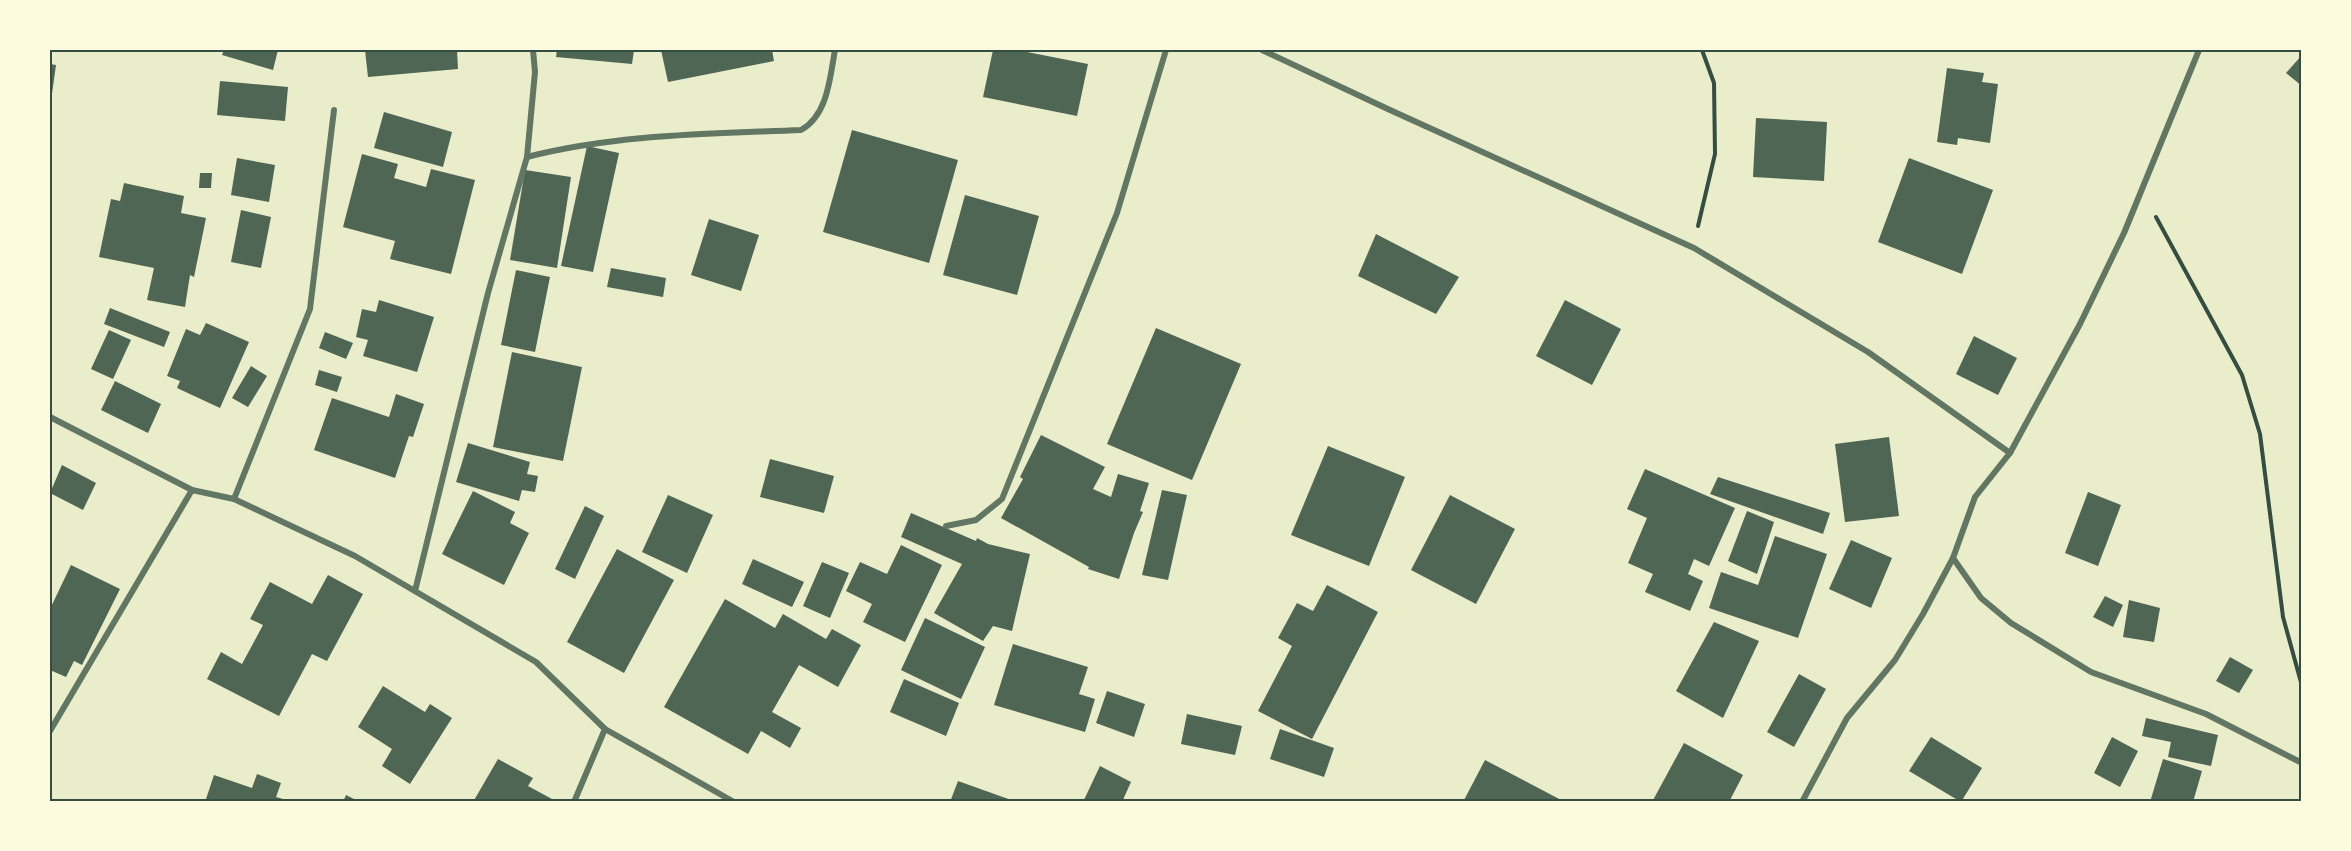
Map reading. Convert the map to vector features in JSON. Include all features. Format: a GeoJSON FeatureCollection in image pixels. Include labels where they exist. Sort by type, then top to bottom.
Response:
{"type":"FeatureCollection","features":[{"type":"Feature","properties":{"kind":"street"},"geometry":{"type":"LineString","coordinates":[[416,591],[488,293],[527,157],[535,72],[532,50]]}},
{"type":"Feature","properties":{"kind":"street"},"geometry":{"type":"LineString","coordinates":[[527,157],[569,146],[640,137],[801,130],[810,125],[821,110],[836,50]]}},
{"type":"Feature","properties":{"kind":"street"},"geometry":{"type":"LineString","coordinates":[[946,526],[976,520],[1002,499],[1117,213],[1166,50]]}},
{"type":"Feature","properties":{"kind":"street"},"geometry":{"type":"LineString","coordinates":[[1262,50],[1694,248],[1868,352],[2010,453]]}},
{"type":"Feature","properties":{"kind":"street"},"geometry":{"type":"LineString","coordinates":[[1802,801],[1847,718],[1895,660],[1923,614],[1953,558],[1975,497],[2010,453],[2080,324],[2124,233],[2199,50]]}},
{"type":"Feature","properties":{"kind":"street"},"geometry":{"type":"LineString","coordinates":[[234,499],[310,309],[334,110]]}},
{"type":"Feature","properties":{"kind":"street"},"geometry":{"type":"LineString","coordinates":[[50,417],[192,490],[234,499],[355,556],[536,663],[605,729],[734,801]]}},
{"type":"Feature","properties":{"kind":"street"},"geometry":{"type":"LineString","coordinates":[[50,731],[192,490]]}},
{"type":"Feature","properties":{"kind":"street"},"geometry":{"type":"LineString","coordinates":[[1953,558],[1981,598],[2011,623],[2091,672],[2206,714],[2301,763]]}},
{"type":"Feature","properties":{"kind":"street"},"geometry":{"type":"LineString","coordinates":[[574,801],[605,729]]}},
{"type":"Feature","properties":{"kind":"path"},"geometry":{"type":"LineString","coordinates":[[1694,248],[1715,154],[1714,83],[1702,50]]}},
{"type":"Feature","properties":{"kind":"path"},"geometry":{"type":"LineString","coordinates":[[2141,191],[2242,375],[2260,434],[2283,617],[2301,686]]}},
{"type":"Feature","properties":{"kind":"building"},"geometry":{"type":"Polygon","coordinates":[[[224,50],[278,50],[273,70],[222,55],[224,50]]]}},
{"type":"Feature","properties":{"kind":"building"},"geometry":{"type":"Polygon","coordinates":[[[365,50],[457,50],[458,69],[368,77],[365,50]]]}},
{"type":"Feature","properties":{"kind":"building"},"geometry":{"type":"Polygon","coordinates":[[[557,50],[634,50],[632,64],[556,57],[557,50]]]}},
{"type":"Feature","properties":{"kind":"building"},"geometry":{"type":"Polygon","coordinates":[[[661,50],[772,50],[774,61],[668,82],[661,50]]]}},
{"type":"Feature","properties":{"kind":"building"},"geometry":{"type":"Polygon","coordinates":[[[993,50],[1017,50],[1088,64],[1077,116],[983,97],[993,50]]]}},
{"type":"Feature","properties":{"kind":"building"},"geometry":{"type":"Polygon","coordinates":[[[2302,55],[2302,86],[2286,73],[2302,55]]]}},
{"type":"Feature","properties":{"kind":"building"},"geometry":{"type":"Polygon","coordinates":[[[50,64],[56,65],[51,101],[50,101],[50,64]]]}},
{"type":"Feature","properties":{"kind":"building"},"geometry":{"type":"Polygon","coordinates":[[[1947,68],[1984,73],[1982,82],[1998,84],[1990,143],[1958,138],[1957,145],[1937,142],[1947,68]]]}},
{"type":"Feature","properties":{"kind":"building"},"geometry":{"type":"Polygon","coordinates":[[[220,81],[288,87],[285,121],[217,115],[220,81]]]}},
{"type":"Feature","properties":{"kind":"building"},"geometry":{"type":"Polygon","coordinates":[[[384,112],[452,132],[443,167],[374,148],[384,112]]]}},
{"type":"Feature","properties":{"kind":"building"},"geometry":{"type":"Polygon","coordinates":[[[1756,118],[1827,122],[1824,181],[1753,177],[1756,118]]]}},
{"type":"Feature","properties":{"kind":"building"},"geometry":{"type":"Polygon","coordinates":[[[852,130],[958,160],[929,263],[823,232],[852,130]]]}},
{"type":"Feature","properties":{"kind":"building"},"geometry":{"type":"Polygon","coordinates":[[[587,146],[619,153],[593,272],[561,266],[587,146]]]}},
{"type":"Feature","properties":{"kind":"building"},"geometry":{"type":"Polygon","coordinates":[[[362,154],[398,164],[394,178],[426,187],[431,169],[475,180],[451,274],[390,259],[395,241],[343,227],[362,154]]]}},
{"type":"Feature","properties":{"kind":"building"},"geometry":{"type":"Polygon","coordinates":[[[237,158],[275,165],[269,202],[231,195],[237,158]]]}},
{"type":"Feature","properties":{"kind":"building"},"geometry":{"type":"Polygon","coordinates":[[[1909,158],[1993,190],[1962,274],[1878,242],[1909,158]]]}},
{"type":"Feature","properties":{"kind":"building"},"geometry":{"type":"Polygon","coordinates":[[[525,170],[571,177],[557,268],[510,260],[525,170]]]}},
{"type":"Feature","properties":{"kind":"building"},"geometry":{"type":"Polygon","coordinates":[[[200,173],[212,173],[211,188],[199,188],[200,173]]]}},
{"type":"Feature","properties":{"kind":"building"},"geometry":{"type":"Polygon","coordinates":[[[124,183],[184,196],[181,213],[206,218],[194,277],[190,275],[185,307],[147,300],[154,268],[99,257],[111,199],[120,201],[124,183]]]}},
{"type":"Feature","properties":{"kind":"building"},"geometry":{"type":"Polygon","coordinates":[[[965,195],[1039,216],[1017,295],[943,275],[965,195]]]}},
{"type":"Feature","properties":{"kind":"building"},"geometry":{"type":"Polygon","coordinates":[[[241,210],[271,217],[261,268],[231,262],[241,210]]]}},
{"type":"Feature","properties":{"kind":"building"},"geometry":{"type":"Polygon","coordinates":[[[709,219],[759,235],[741,291],[691,275],[709,219]]]}},
{"type":"Feature","properties":{"kind":"building"},"geometry":{"type":"Polygon","coordinates":[[[1376,234],[1459,277],[1436,314],[1358,276],[1376,234]]]}},
{"type":"Feature","properties":{"kind":"building"},"geometry":{"type":"Polygon","coordinates":[[[611,268],[666,278],[663,297],[607,287],[611,268]]]}},
{"type":"Feature","properties":{"kind":"building"},"geometry":{"type":"Polygon","coordinates":[[[516,270],[550,277],[535,352],[501,345],[516,270]]]}},
{"type":"Feature","properties":{"kind":"building"},"geometry":{"type":"Polygon","coordinates":[[[379,300],[434,317],[417,372],[363,356],[368,340],[356,337],[362,309],[376,312],[379,300]]]}},
{"type":"Feature","properties":{"kind":"building"},"geometry":{"type":"Polygon","coordinates":[[[1565,300],[1621,329],[1592,385],[1536,356],[1565,300]]]}},
{"type":"Feature","properties":{"kind":"building"},"geometry":{"type":"Polygon","coordinates":[[[110,308],[170,332],[164,347],[104,324],[110,308]]]}},
{"type":"Feature","properties":{"kind":"building"},"geometry":{"type":"Polygon","coordinates":[[[206,323],[249,342],[220,408],[177,388],[180,381],[167,376],[186,329],[200,335],[206,323]]]}},
{"type":"Feature","properties":{"kind":"building"},"geometry":{"type":"Polygon","coordinates":[[[1156,328],[1241,364],[1192,480],[1107,444],[1156,328]]]}},
{"type":"Feature","properties":{"kind":"building"},"geometry":{"type":"Polygon","coordinates":[[[109,330],[131,340],[113,379],[91,369],[109,330]]]}},
{"type":"Feature","properties":{"kind":"building"},"geometry":{"type":"Polygon","coordinates":[[[325,332],[353,343],[346,359],[319,348],[325,332]]]}},
{"type":"Feature","properties":{"kind":"building"},"geometry":{"type":"Polygon","coordinates":[[[1974,336],[2017,358],[1998,395],[1956,374],[1974,336]]]}},
{"type":"Feature","properties":{"kind":"building"},"geometry":{"type":"Polygon","coordinates":[[[512,352],[582,367],[563,461],[493,447],[512,352]]]}},
{"type":"Feature","properties":{"kind":"building"},"geometry":{"type":"Polygon","coordinates":[[[251,366],[267,376],[248,407],[232,398],[251,366]]]}},
{"type":"Feature","properties":{"kind":"building"},"geometry":{"type":"Polygon","coordinates":[[[319,370],[342,377],[337,392],[315,385],[319,370]]]}},
{"type":"Feature","properties":{"kind":"building"},"geometry":{"type":"Polygon","coordinates":[[[115,381],[161,404],[148,433],[101,410],[115,381]]]}},
{"type":"Feature","properties":{"kind":"building"},"geometry":{"type":"Polygon","coordinates":[[[396,394],[424,404],[413,437],[409,436],[395,478],[314,450],[332,398],[389,417],[396,394]]]}},
{"type":"Feature","properties":{"kind":"building"},"geometry":{"type":"Polygon","coordinates":[[[1041,435],[1105,467],[1093,489],[1111,497],[1118,474],[1149,483],[1140,511],[1143,512],[1119,579],[1088,569],[1089,567],[1001,518],[1023,479],[1020,477],[1041,435]]]}},
{"type":"Feature","properties":{"kind":"building"},"geometry":{"type":"Polygon","coordinates":[[[1889,437],[1899,516],[1845,522],[1835,444],[1889,437]]]}},
{"type":"Feature","properties":{"kind":"building"},"geometry":{"type":"Polygon","coordinates":[[[468,443],[530,462],[527,474],[538,476],[535,492],[522,490],[519,501],[456,482],[468,443]]]}},
{"type":"Feature","properties":{"kind":"building"},"geometry":{"type":"Polygon","coordinates":[[[1328,446],[1405,477],[1369,566],[1291,535],[1328,446]]]}},
{"type":"Feature","properties":{"kind":"building"},"geometry":{"type":"Polygon","coordinates":[[[770,459],[834,476],[824,513],[760,497],[770,459]]]}},
{"type":"Feature","properties":{"kind":"building"},"geometry":{"type":"Polygon","coordinates":[[[62,465],[96,483],[83,510],[50,493],[62,465]]]}},
{"type":"Feature","properties":{"kind":"building"},"geometry":{"type":"Polygon","coordinates":[[[1645,469],[1735,508],[1709,566],[1694,559],[1688,574],[1703,581],[1690,611],[1645,592],[1653,574],[1628,563],[1647,518],[1627,509],[1645,469]]]}},
{"type":"Feature","properties":{"kind":"building"},"geometry":{"type":"Polygon","coordinates":[[[1718,477],[1830,513],[1823,534],[1710,494],[1718,477]]]}},
{"type":"Feature","properties":{"kind":"building"},"geometry":{"type":"Polygon","coordinates":[[[1162,490],[1187,495],[1168,580],[1142,575],[1162,490]]]}},
{"type":"Feature","properties":{"kind":"building"},"geometry":{"type":"Polygon","coordinates":[[[473,491],[515,512],[510,523],[529,533],[504,585],[442,554],[473,491]]]}},
{"type":"Feature","properties":{"kind":"building"},"geometry":{"type":"Polygon","coordinates":[[[2088,492],[2121,505],[2098,566],[2065,553],[2088,492]]]}},
{"type":"Feature","properties":{"kind":"building"},"geometry":{"type":"Polygon","coordinates":[[[668,495],[713,515],[687,573],[642,552],[668,495]]]}},
{"type":"Feature","properties":{"kind":"building"},"geometry":{"type":"Polygon","coordinates":[[[1450,495],[1515,529],[1476,604],[1411,570],[1450,495]]]}},
{"type":"Feature","properties":{"kind":"building"},"geometry":{"type":"Polygon","coordinates":[[[585,506],[604,516],[575,579],[555,569],[585,506]]]}},
{"type":"Feature","properties":{"kind":"building"},"geometry":{"type":"Polygon","coordinates":[[[1747,511],[1774,522],[1757,574],[1728,561],[1747,511]]]}},
{"type":"Feature","properties":{"kind":"building"},"geometry":{"type":"Polygon","coordinates":[[[911,513],[976,541],[977,538],[988,544],[1030,554],[1012,631],[993,626],[983,641],[934,613],[962,564],[901,537],[911,513]]]}},
{"type":"Feature","properties":{"kind":"building"},"geometry":{"type":"Polygon","coordinates":[[[1775,536],[1827,554],[1798,638],[1709,608],[1721,572],[1758,585],[1775,536]]]}},
{"type":"Feature","properties":{"kind":"building"},"geometry":{"type":"Polygon","coordinates":[[[1851,540],[1892,558],[1871,608],[1829,589],[1851,540]]]}},
{"type":"Feature","properties":{"kind":"building"},"geometry":{"type":"Polygon","coordinates":[[[901,545],[942,565],[905,642],[863,622],[872,604],[846,591],[860,562],[887,574],[901,545]]]}},
{"type":"Feature","properties":{"kind":"building"},"geometry":{"type":"Polygon","coordinates":[[[617,549],[674,580],[624,673],[567,642],[617,549]]]}},
{"type":"Feature","properties":{"kind":"building"},"geometry":{"type":"Polygon","coordinates":[[[753,559],[804,582],[792,607],[742,584],[753,559]]]}},
{"type":"Feature","properties":{"kind":"building"},"geometry":{"type":"Polygon","coordinates":[[[822,562],[849,573],[830,618],[803,606],[822,562]]]}},
{"type":"Feature","properties":{"kind":"building"},"geometry":{"type":"Polygon","coordinates":[[[71,565],[120,589],[82,665],[74,661],[66,677],[50,670],[50,609],[71,565]]]}},
{"type":"Feature","properties":{"kind":"building"},"geometry":{"type":"Polygon","coordinates":[[[328,575],[363,594],[327,661],[312,654],[279,716],[207,679],[221,652],[242,664],[263,625],[250,619],[270,582],[312,604],[328,575]]]}},
{"type":"Feature","properties":{"kind":"building"},"geometry":{"type":"Polygon","coordinates":[[[1327,585],[1378,612],[1312,739],[1258,711],[1292,646],[1278,638],[1297,603],[1313,611],[1327,585]]]}},
{"type":"Feature","properties":{"kind":"building"},"geometry":{"type":"Polygon","coordinates":[[[2105,596],[2123,605],[2113,627],[2093,617],[2105,596]]]}},
{"type":"Feature","properties":{"kind":"building"},"geometry":{"type":"Polygon","coordinates":[[[725,599],[775,628],[783,614],[826,639],[832,629],[861,645],[838,687],[799,665],[772,712],[801,728],[790,748],[761,731],[748,754],[664,707],[725,599]]]}},
{"type":"Feature","properties":{"kind":"building"},"geometry":{"type":"Polygon","coordinates":[[[2129,600],[2160,608],[2154,642],[2123,637],[2129,600]]]}},
{"type":"Feature","properties":{"kind":"building"},"geometry":{"type":"Polygon","coordinates":[[[925,618],[985,647],[961,699],[901,670],[925,618]]]}},
{"type":"Feature","properties":{"kind":"building"},"geometry":{"type":"Polygon","coordinates":[[[1714,622],[1759,641],[1723,718],[1676,691],[1714,622]]]}},
{"type":"Feature","properties":{"kind":"building"},"geometry":{"type":"Polygon","coordinates":[[[1013,644],[1088,667],[1079,694],[1095,699],[1085,732],[994,705],[1013,644]]]}},
{"type":"Feature","properties":{"kind":"building"},"geometry":{"type":"Polygon","coordinates":[[[2230,657],[2253,670],[2239,693],[2216,681],[2230,657]]]}},
{"type":"Feature","properties":{"kind":"building"},"geometry":{"type":"Polygon","coordinates":[[[1799,674],[1826,689],[1794,747],[1767,732],[1799,674]]]}},
{"type":"Feature","properties":{"kind":"building"},"geometry":{"type":"Polygon","coordinates":[[[904,679],[959,703],[946,736],[890,712],[904,679]]]}},
{"type":"Feature","properties":{"kind":"building"},"geometry":{"type":"Polygon","coordinates":[[[383,686],[425,712],[430,704],[452,718],[410,784],[382,766],[392,749],[358,727],[383,686]]]}},
{"type":"Feature","properties":{"kind":"building"},"geometry":{"type":"Polygon","coordinates":[[[1107,691],[1145,704],[1134,737],[1096,723],[1107,691]]]}},
{"type":"Feature","properties":{"kind":"building"},"geometry":{"type":"Polygon","coordinates":[[[1187,714],[1242,726],[1235,755],[1181,744],[1187,714]]]}},
{"type":"Feature","properties":{"kind":"building"},"geometry":{"type":"Polygon","coordinates":[[[2146,718],[2218,735],[2211,766],[2168,757],[2171,742],[2142,736],[2146,718]]]}},
{"type":"Feature","properties":{"kind":"building"},"geometry":{"type":"Polygon","coordinates":[[[1280,729],[1334,748],[1324,777],[1270,759],[1280,729]]]}},
{"type":"Feature","properties":{"kind":"building"},"geometry":{"type":"Polygon","coordinates":[[[1931,737],[1982,768],[1961,802],[1909,771],[1931,737]]]}},
{"type":"Feature","properties":{"kind":"building"},"geometry":{"type":"Polygon","coordinates":[[[2112,737],[2138,751],[2120,787],[2094,773],[2112,737]]]}},
{"type":"Feature","properties":{"kind":"building"},"geometry":{"type":"Polygon","coordinates":[[[1684,743],[1743,775],[1729,802],[1652,802],[1684,743]]]}},
{"type":"Feature","properties":{"kind":"building"},"geometry":{"type":"Polygon","coordinates":[[[498,759],[533,778],[528,786],[552,799],[550,802],[473,802],[498,759]]]}},
{"type":"Feature","properties":{"kind":"building"},"geometry":{"type":"Polygon","coordinates":[[[2163,759],[2202,771],[2193,802],[2150,802],[2163,759]]]}},
{"type":"Feature","properties":{"kind":"building"},"geometry":{"type":"Polygon","coordinates":[[[1485,760],[1565,802],[1463,802],[1485,760]]]}},
{"type":"Feature","properties":{"kind":"building"},"geometry":{"type":"Polygon","coordinates":[[[1100,766],[1131,782],[1122,802],[1083,802],[1100,766]]]}},
{"type":"Feature","properties":{"kind":"building"},"geometry":{"type":"Polygon","coordinates":[[[257,774],[281,783],[276,797],[283,799],[282,802],[205,802],[214,775],[252,788],[257,774]]]}},
{"type":"Feature","properties":{"kind":"building"},"geometry":{"type":"Polygon","coordinates":[[[958,781],[1014,801],[1014,802],[950,802],[958,781]]]}},
{"type":"Feature","properties":{"kind":"building"},"geometry":{"type":"Polygon","coordinates":[[[346,795],[360,802],[343,802],[346,795]]]}}]}
